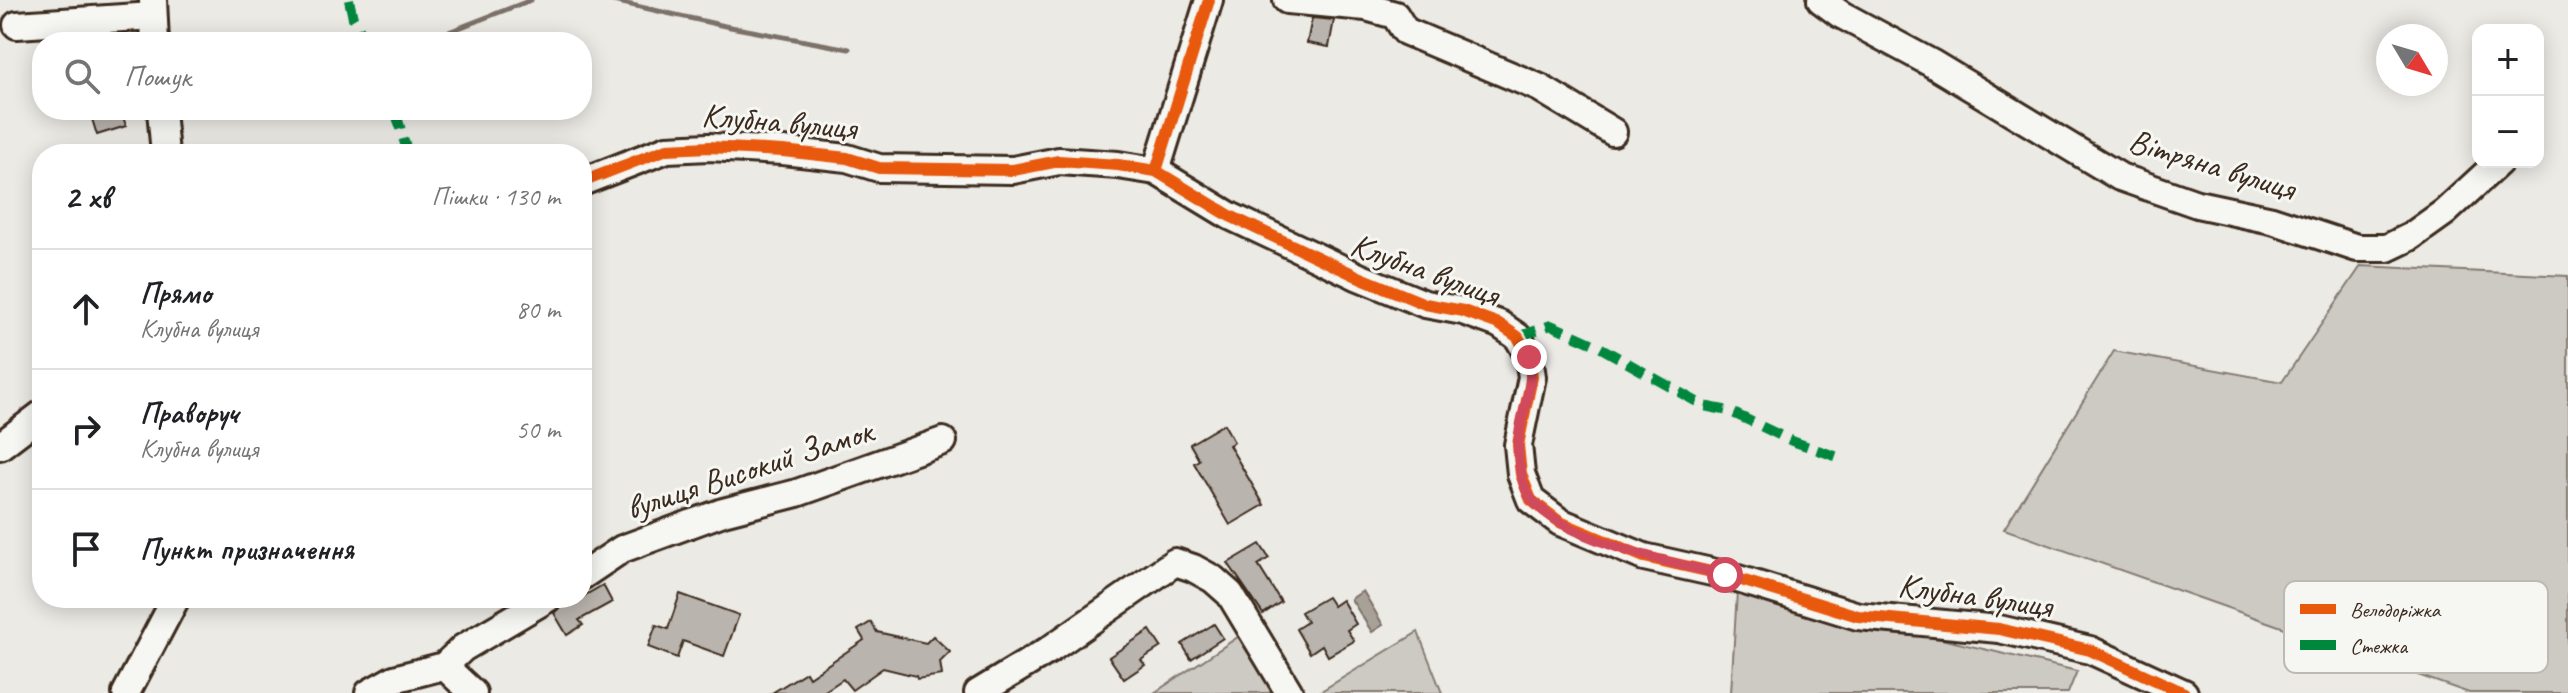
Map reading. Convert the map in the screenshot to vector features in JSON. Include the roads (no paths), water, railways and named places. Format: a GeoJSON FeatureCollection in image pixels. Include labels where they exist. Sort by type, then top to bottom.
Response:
{"type":"FeatureCollection","features":[{"type":"Feature","properties":{"kind":"street"},"geometry":{"type":"LineString","coordinates":[[1156,171],[1209,0]]}},
{"type":"Feature","properties":{"kind":"street"},"geometry":{"type":"LineString","coordinates":[[1287,0],[1366,7],[1395,15],[1405,31],[1540,88],[1613,132]]}},
{"type":"Feature","properties":{"kind":"street","name":"Вітряна вулиця"},"geometry":{"type":"LineString","coordinates":[[1821,0],[2120,177],[2197,204],[2272,220],[2357,248],[2387,248],[2410,237],[2445,212],[2493,168]]}},
{"type":"Feature","properties":{"kind":"street"},"geometry":{"type":"LineString","coordinates":[[17,25],[154,19]]}},
{"type":"Feature","properties":{"kind":"street"},"geometry":{"type":"LineString","coordinates":[[162,120],[164,144]]}},
{"type":"Feature","properties":{"kind":"street","name":"Клубна вулиця"},"geometry":{"type":"LineString","coordinates":[[592,178],[667,149],[709,147],[847,158],[879,168],[1013,170],[1059,161],[1156,171],[1230,216],[1359,277],[1425,304],[1463,311],[1499,324],[1518,337],[1529,357],[1532,377],[1518,445],[1521,474],[1531,500],[1560,522],[1644,557],[1725,575],[1858,616],[1999,629],[2090,650],[2184,693]]}},
{"type":"Feature","properties":{"kind":"street"},"geometry":{"type":"LineString","coordinates":[[0,446],[32,422]]}},
{"type":"Feature","properties":{"kind":"street","name":"вулиця Високий Замок"},"geometry":{"type":"LineString","coordinates":[[592,569],[622,549],[723,512],[797,493],[943,441]]}},
{"type":"Feature","properties":{"kind":"street"},"geometry":{"type":"LineString","coordinates":[[978,693],[1049,650],[1175,562],[1193,568],[1230,594],[1289,692]]}},
{"type":"Feature","properties":{"kind":"street"},"geometry":{"type":"LineString","coordinates":[[126,693],[171,608]]}},
{"type":"Feature","properties":{"kind":"street"},"geometry":{"type":"LineString","coordinates":[[369,693],[394,679],[444,666],[463,648],[531,608]]}},
{"type":"Feature","properties":{"kind":"street"},"geometry":{"type":"LineString","coordinates":[[444,666],[473,693]]}},
{"type":"Feature","properties":{"kind":"waterway"},"geometry":{"type":"LineString","coordinates":[[449,32],[531,0]]}},
{"type":"Feature","properties":{"kind":"waterway"},"geometry":{"type":"LineString","coordinates":[[609,0],[849,49]]}}]}
